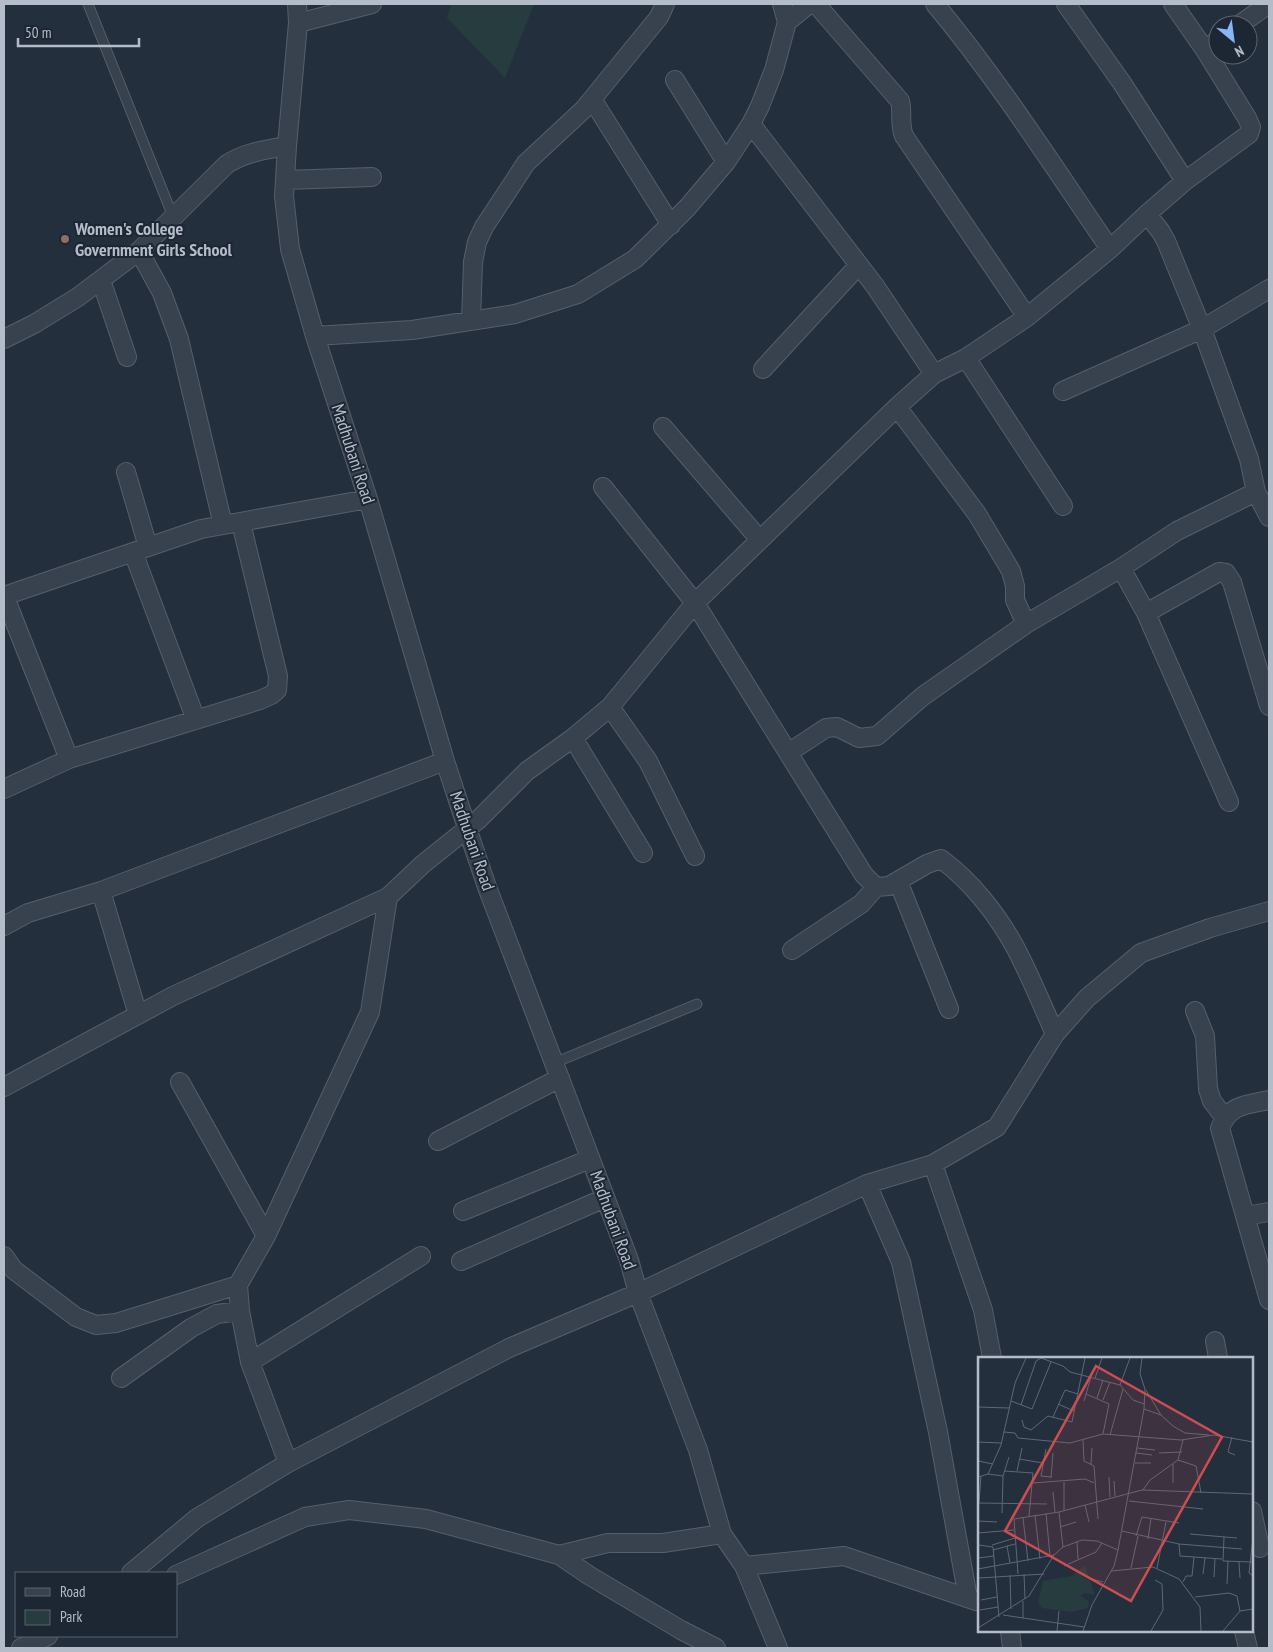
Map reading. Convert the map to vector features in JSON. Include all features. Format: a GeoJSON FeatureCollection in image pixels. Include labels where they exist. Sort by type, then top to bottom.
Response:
{"type":"FeatureCollection","features":[{"type":"Feature","properties":{"kind":"street","name":"Madhubani Road"},"geometry":{"type":"LineString","coordinates":[[297,4],[298,23],[286,146],[284,196],[290,249],[314,336],[368,499],[445,761],[488,888],[629,1260],[638,1293],[698,1450],[722,1534],[744,1566],[778,1648]]}},
{"type":"Feature","properties":{"kind":"street"},"geometry":{"type":"LineString","coordinates":[[298,23],[372,4]]}},
{"type":"Feature","properties":{"kind":"street"},"geometry":{"type":"LineString","coordinates":[[471,321],[473,262],[477,242],[484,227],[526,163],[572,121],[592,99],[659,16],[664,4]]}},
{"type":"Feature","properties":{"kind":"street"},"geometry":{"type":"LineString","coordinates":[[314,336],[412,330],[515,314],[578,294],[635,259],[671,224],[726,162],[751,124],[774,70],[787,22],[782,4]]}},
{"type":"Feature","properties":{"kind":"street"},"geometry":{"type":"LineString","coordinates":[[787,22],[810,4]]}},
{"type":"Feature","properties":{"kind":"street"},"geometry":{"type":"LineString","coordinates":[[816,4],[900,100],[902,108],[901,129],[904,136],[1028,317]]}},
{"type":"Feature","properties":{"kind":"street"},"geometry":{"type":"LineString","coordinates":[[935,4],[964,39],[992,78],[1110,249]]}},
{"type":"Feature","properties":{"kind":"street"},"geometry":{"type":"LineString","coordinates":[[1066,4],[1122,83],[1185,181]]}},
{"type":"Feature","properties":{"kind":"street"},"geometry":{"type":"LineString","coordinates":[[1173,4],[1208,42]]}},
{"type":"Feature","properties":{"kind":"street"},"geometry":{"type":"LineString","coordinates":[[1253,15],[1269,4]]}},
{"type":"Feature","properties":{"kind":"street"},"geometry":{"type":"LineString","coordinates":[[4,1087],[173,996],[388,897],[424,864],[478,820],[527,772],[573,738],[610,707],[695,603],[897,407],[934,374],[966,358],[1028,317],[1110,249],[1185,181],[1249,134],[1251,127],[1221,65]]}},
{"type":"Feature","properties":{"kind":"street"},"geometry":{"type":"LineString","coordinates":[[675,80],[726,162]]}},
{"type":"Feature","properties":{"kind":"street"},"geometry":{"type":"LineString","coordinates":[[592,99],[671,224]]}},
{"type":"Feature","properties":{"kind":"street"},"geometry":{"type":"LineString","coordinates":[[751,124],[874,286],[934,374]]}},
{"type":"Feature","properties":{"kind":"street"},"geometry":{"type":"LineString","coordinates":[[4,339],[34,324],[78,297],[139,251],[227,164],[239,156],[250,152],[286,146]]}},
{"type":"Feature","properties":{"kind":"street"},"geometry":{"type":"LineString","coordinates":[[285,180],[372,177]]}},
{"type":"Feature","properties":{"kind":"street"},"geometry":{"type":"LineString","coordinates":[[1147,214],[1166,242],[1202,329],[1249,459],[1256,492],[1269,517]]}},
{"type":"Feature","properties":{"kind":"street"},"geometry":{"type":"LineString","coordinates":[[4,789],[70,760],[271,695],[276,690],[278,683],[278,676],[179,339],[162,293],[139,251]]}},
{"type":"Feature","properties":{"kind":"street"},"geometry":{"type":"LineString","coordinates":[[763,369],[858,266]]}},
{"type":"Feature","properties":{"kind":"street"},"geometry":{"type":"LineString","coordinates":[[101,280],[127,357]]}},
{"type":"Feature","properties":{"kind":"street"},"geometry":{"type":"LineString","coordinates":[[1062,391],[1202,329],[1269,289]]}},
{"type":"Feature","properties":{"kind":"street"},"geometry":{"type":"LineString","coordinates":[[966,358],[1063,506]]}},
{"type":"Feature","properties":{"kind":"street"},"geometry":{"type":"LineString","coordinates":[[897,407],[977,514],[1011,570],[1015,586],[1015,600],[1026,624]]}},
{"type":"Feature","properties":{"kind":"street"},"geometry":{"type":"LineString","coordinates":[[663,427],[760,540]]}},
{"type":"Feature","properties":{"kind":"street"},"geometry":{"type":"LineString","coordinates":[[126,472],[141,550],[196,720]]}},
{"type":"Feature","properties":{"kind":"street"},"geometry":{"type":"LineString","coordinates":[[603,487],[695,603],[864,875],[876,887]]}},
{"type":"Feature","properties":{"kind":"street"},"geometry":{"type":"LineString","coordinates":[[788,753],[826,728],[837,727],[859,738],[877,736],[923,696],[1026,624],[1121,568],[1177,532],[1256,492]]}},
{"type":"Feature","properties":{"kind":"street"},"geometry":{"type":"LineString","coordinates":[[70,760],[4,596],[200,529],[368,499]]}},
{"type":"Feature","properties":{"kind":"street"},"geometry":{"type":"LineString","coordinates":[[1121,568],[1146,613],[1229,802]]}},
{"type":"Feature","properties":{"kind":"street"},"geometry":{"type":"LineString","coordinates":[[1146,613],[1219,572],[1226,573],[1232,582],[1266,686],[1269,706]]}},
{"type":"Feature","properties":{"kind":"street"},"geometry":{"type":"LineString","coordinates":[[610,707],[648,761],[695,856]]}},
{"type":"Feature","properties":{"kind":"street"},"geometry":{"type":"LineString","coordinates":[[573,738],[643,853]]}},
{"type":"Feature","properties":{"kind":"street"},"geometry":{"type":"LineString","coordinates":[[4,926],[28,913],[101,892],[445,761]]}},
{"type":"Feature","properties":{"kind":"street"},"geometry":{"type":"LineString","coordinates":[[792,950],[861,904],[876,887],[889,886],[927,864],[941,859],[958,872],[994,914],[1015,947],[1055,1034]]}},
{"type":"Feature","properties":{"kind":"street"},"geometry":{"type":"LineString","coordinates":[[898,881],[950,1009]]}},
{"type":"Feature","properties":{"kind":"street"},"geometry":{"type":"LineString","coordinates":[[101,892],[138,1015]]}},
{"type":"Feature","properties":{"kind":"street"},"geometry":{"type":"LineString","coordinates":[[288,1463],[250,1362],[240,1311],[238,1285],[266,1236],[370,1012],[388,897]]}},
{"type":"Feature","properties":{"kind":"street"},"geometry":{"type":"LineString","coordinates":[[132,1572],[196,1518],[288,1463],[509,1348],[638,1293],[867,1184],[933,1164],[997,1127],[1055,1034],[1087,998],[1141,953],[1210,928],[1269,911]]}},
{"type":"Feature","properties":{"kind":"street"},"geometry":{"type":"LineString","coordinates":[[1196,1011],[1205,1036],[1208,1089],[1212,1101],[1224,1117]]}},
{"type":"Feature","properties":{"kind":"street"},"geometry":{"type":"LineString","coordinates":[[438,1141],[557,1070]]}},
{"type":"Feature","properties":{"kind":"street"},"geometry":{"type":"LineString","coordinates":[[180,1082],[266,1236]]}},
{"type":"Feature","properties":{"kind":"street"},"geometry":{"type":"LineString","coordinates":[[1269,1100],[1240,1106],[1224,1117],[1220,1128],[1269,1300]]}},
{"type":"Feature","properties":{"kind":"street"},"geometry":{"type":"LineString","coordinates":[[463,1211],[590,1159]]}},
{"type":"Feature","properties":{"kind":"street"},"geometry":{"type":"LineString","coordinates":[[933,1164],[982,1310],[992,1357]]}},
{"type":"Feature","properties":{"kind":"street"},"geometry":{"type":"LineString","coordinates":[[867,1184],[901,1262],[974,1600]]}},
{"type":"Feature","properties":{"kind":"street"},"geometry":{"type":"LineString","coordinates":[[461,1260],[605,1198]]}},
{"type":"Feature","properties":{"kind":"street"},"geometry":{"type":"LineString","coordinates":[[1245,1216],[1269,1212]]}},
{"type":"Feature","properties":{"kind":"street"},"geometry":{"type":"LineString","coordinates":[[4,1256],[14,1270],[62,1307],[76,1317],[96,1325],[116,1323],[238,1285]]}},
{"type":"Feature","properties":{"kind":"street"},"geometry":{"type":"LineString","coordinates":[[250,1362],[421,1256]]}},
{"type":"Feature","properties":{"kind":"street"},"geometry":{"type":"LineString","coordinates":[[121,1378],[191,1328],[218,1314],[240,1311]]}},
{"type":"Feature","properties":{"kind":"street"},"geometry":{"type":"LineString","coordinates":[[178,1574],[304,1517],[348,1510],[426,1519],[559,1554],[590,1576],[716,1648]]}},
{"type":"Feature","properties":{"kind":"street"},"geometry":{"type":"LineString","coordinates":[[1253,1515],[1260,1549]]}},
{"type":"Feature","properties":{"kind":"street"},"geometry":{"type":"LineString","coordinates":[[559,1554],[608,1544],[663,1543],[722,1534]]}},
{"type":"Feature","properties":{"kind":"street"},"geometry":{"type":"LineString","coordinates":[[744,1566],[844,1556],[974,1600]]}},
{"type":"Feature","properties":{"kind":"street"},"geometry":{"type":"LineString","coordinates":[[1010,1632],[1012,1648]]}},
{"type":"Feature","properties":{"kind":"street"},"geometry":{"type":"LineString","coordinates":[[1244,1632],[1248,1648]]}},
{"type":"Feature","properties":{"kind":"street"},"geometry":{"type":"LineString","coordinates":[[20,1648],[46,1637]]}},
{"type":"Feature","properties":{"kind":"lane"},"geometry":{"type":"LineString","coordinates":[[88,4],[174,218]]}},
{"type":"Feature","properties":{"kind":"lane"},"geometry":{"type":"LineString","coordinates":[[557,1070],[698,1004]]}},
{"type":"Feature","properties":{"kind":"green space"},"geometry":{"type":"Polygon","coordinates":[[[451,4],[534,4],[505,78],[447,18],[451,4]]]}},
{"type":"Feature","properties":{"kind":"place","name":"Women's College Government Girls School"},"geometry":{"type":"Point","coordinates":[65,239]}}]}
